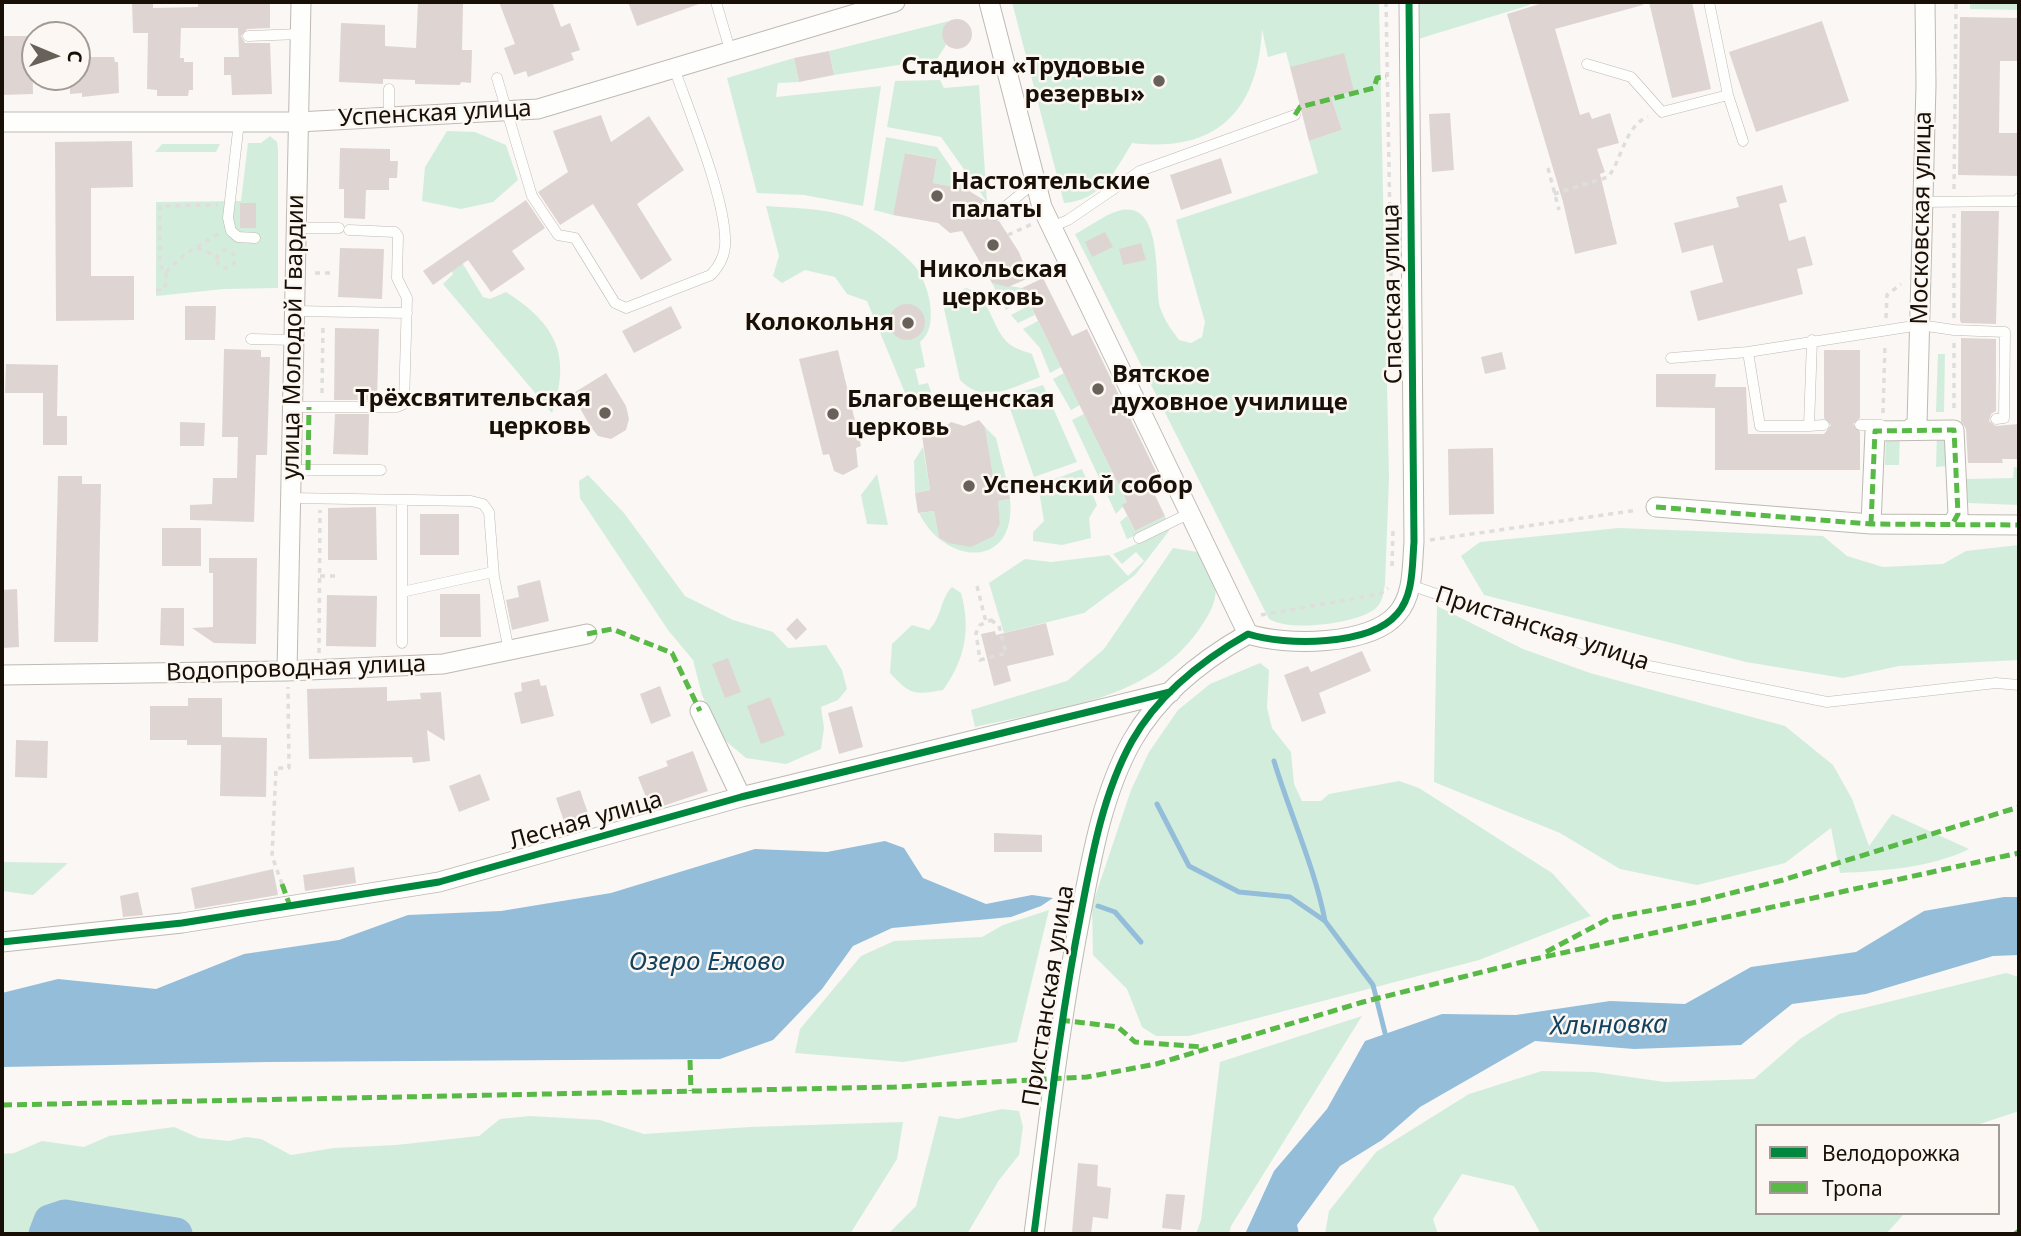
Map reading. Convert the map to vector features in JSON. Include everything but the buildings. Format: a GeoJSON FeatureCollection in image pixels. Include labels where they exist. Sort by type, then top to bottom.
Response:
{"type":"FeatureCollection","features":[{"type":"Feature","properties":{"kind":"street","name":"улица Молодой Гвардии"},"geometry":{"type":"LineString","coordinates":[[287,671],[301,2]]}},
{"type":"Feature","properties":{"kind":"street","name":"Успенская улица"},"geometry":{"type":"LineString","coordinates":[[2,122],[298,122],[506,113],[538,109],[895,2]]}},
{"type":"Feature","properties":{"kind":"street"},"geometry":{"type":"LineString","coordinates":[[989,2],[1034,183],[1049,222],[1248,634]]}},
{"type":"Feature","properties":{"kind":"street","name":"Спасская улица"},"geometry":{"type":"LineString","coordinates":[[1401,583],[1414,542],[1409,2]]}},
{"type":"Feature","properties":{"kind":"street","name":"Московская улица"},"geometry":{"type":"LineString","coordinates":[[1914,427],[1920,325],[1926,85],[1925,2]]}},
{"type":"Feature","properties":{"kind":"street"},"geometry":{"type":"LineString","coordinates":[[1871,524],[1875,431],[1914,427],[1954,430],[1958,514],[1952,525]]}},
{"type":"Feature","properties":{"kind":"street"},"geometry":{"type":"LineString","coordinates":[[1656,507],[1871,524],[2019,525]]}},
{"type":"Feature","properties":{"kind":"street","name":"Пристанская улица"},"geometry":{"type":"LineString","coordinates":[[1034,1234],[1060,1020],[1101,822],[1118,769],[1133,740],[1150,715],[1171,692],[1221,650],[1248,634],[1290,643],[1333,639],[1365,631],[1385,624],[1398,614],[1401,583]]}},
{"type":"Feature","properties":{"kind":"street","name":"Водопроводная улица"},"geometry":{"type":"LineString","coordinates":[[2,675],[287,671],[443,664],[587,634]]}},
{"type":"Feature","properties":{"kind":"street","name":"Лесная улица"},"geometry":{"type":"LineString","coordinates":[[2,942],[183,923],[439,882],[741,797],[1171,692]]}},
{"type":"Feature","properties":{"kind":"street"},"geometry":{"type":"LineString","coordinates":[[700,711],[741,797]]}},
{"type":"Feature","properties":{"kind":"lane"},"geometry":{"type":"LineString","coordinates":[[716,2],[730,50]]}},
{"type":"Feature","properties":{"kind":"lane"},"geometry":{"type":"LineString","coordinates":[[1709,2],[1728,95],[1743,141]]}},
{"type":"Feature","properties":{"kind":"lane"},"geometry":{"type":"LineString","coordinates":[[248,36],[300,34]]}},
{"type":"Feature","properties":{"kind":"lane"},"geometry":{"type":"LineString","coordinates":[[1587,64],[1630,77],[1662,112],[1728,95]]}},
{"type":"Feature","properties":{"kind":"lane"},"geometry":{"type":"LineString","coordinates":[[497,78],[532,196],[558,235],[575,238],[615,303],[626,308],[638,306],[711,275],[720,265],[725,248],[724,218],[674,68]]}},
{"type":"Feature","properties":{"kind":"lane"},"geometry":{"type":"LineString","coordinates":[[388,117],[390,89]]}},
{"type":"Feature","properties":{"kind":"lane"},"geometry":{"type":"LineString","coordinates":[[1049,222],[1068,220],[1140,171],[1295,116]]}},
{"type":"Feature","properties":{"kind":"lane"},"geometry":{"type":"LineString","coordinates":[[239,122],[228,223],[238,237],[255,238]]}},
{"type":"Feature","properties":{"kind":"lane"},"geometry":{"type":"LineString","coordinates":[[995,215],[1034,183]]}},
{"type":"Feature","properties":{"kind":"lane"},"geometry":{"type":"LineString","coordinates":[[1921,202],[2019,201],[2019,198]]}},
{"type":"Feature","properties":{"kind":"lane"},"geometry":{"type":"LineString","coordinates":[[292,407],[404,404],[407,313],[407,298],[397,278],[398,236],[395,232],[296,228]]}},
{"type":"Feature","properties":{"kind":"lane"},"geometry":{"type":"LineString","coordinates":[[295,311],[407,313]]}},
{"type":"Feature","properties":{"kind":"lane"},"geometry":{"type":"LineString","coordinates":[[1671,358],[1748,352],[1920,325],[1954,330],[2005,331],[2004,418],[1996,419]]}},
{"type":"Feature","properties":{"kind":"lane"},"geometry":{"type":"LineString","coordinates":[[251,339],[294,340]]}},
{"type":"Feature","properties":{"kind":"lane"},"geometry":{"type":"LineString","coordinates":[[1809,426],[1812,340]]}},
{"type":"Feature","properties":{"kind":"lane"},"geometry":{"type":"LineString","coordinates":[[1748,352],[1760,426],[1824,425]]}},
{"type":"Feature","properties":{"kind":"lane"},"geometry":{"type":"LineString","coordinates":[[1860,425],[1914,427],[1961,421]]}},
{"type":"Feature","properties":{"kind":"lane"},"geometry":{"type":"LineString","coordinates":[[291,470],[381,470]]}},
{"type":"Feature","properties":{"kind":"lane"},"geometry":{"type":"LineString","coordinates":[[291,498],[483,504],[489,512],[493,572],[509,651]]}},
{"type":"Feature","properties":{"kind":"lane"},"geometry":{"type":"LineString","coordinates":[[402,500],[402,643]]}},
{"type":"Feature","properties":{"kind":"lane"},"geometry":{"type":"LineString","coordinates":[[1139,538],[1190,513]]}},
{"type":"Feature","properties":{"kind":"lane"},"geometry":{"type":"LineString","coordinates":[[402,592],[493,572]]}},
{"type":"Feature","properties":{"kind":"lane","name":"Пристанская улица"},"geometry":{"type":"LineString","coordinates":[[1401,583],[1644,665],[1827,702],[1996,683],[2019,685]]}},
{"type":"Feature","properties":{"kind":"path"},"geometry":{"type":"LineString","coordinates":[[1386,2],[1391,285]]}},
{"type":"Feature","properties":{"kind":"path"},"geometry":{"type":"LineString","coordinates":[[1554,194],[1608,177],[1642,119],[1662,112]]}},
{"type":"Feature","properties":{"kind":"path"},"geometry":{"type":"LineString","coordinates":[[1548,167],[1559,210]]}},
{"type":"Feature","properties":{"kind":"path"},"geometry":{"type":"LineString","coordinates":[[166,272],[160,266],[160,206],[224,205]]}},
{"type":"Feature","properties":{"kind":"path"},"geometry":{"type":"LineString","coordinates":[[1008,235],[1049,222]]}},
{"type":"Feature","properties":{"kind":"path"},"geometry":{"type":"LineString","coordinates":[[156,290],[163,290],[166,272],[181,256],[209,241],[225,228]]}},
{"type":"Feature","properties":{"kind":"path"},"geometry":{"type":"LineString","coordinates":[[209,241],[212,254]]}},
{"type":"Feature","properties":{"kind":"path"},"geometry":{"type":"LineString","coordinates":[[197,248],[217,256],[222,267],[230,267],[235,263],[235,257],[230,250],[223,250],[217,256]]}},
{"type":"Feature","properties":{"kind":"path"},"geometry":{"type":"LineString","coordinates":[[321,407],[323,312]]}},
{"type":"Feature","properties":{"kind":"path"},"geometry":{"type":"LineString","coordinates":[[320,499],[319,653],[332,653]]}},
{"type":"Feature","properties":{"kind":"path"},"geometry":{"type":"LineString","coordinates":[[1444,538],[1656,507]]}},
{"type":"Feature","properties":{"kind":"path"},"geometry":{"type":"LineString","coordinates":[[1391,569],[1394,517]]}},
{"type":"Feature","properties":{"kind":"path"},"geometry":{"type":"LineString","coordinates":[[320,576],[340,576]]}},
{"type":"Feature","properties":{"kind":"path"},"geometry":{"type":"LineString","coordinates":[[1253,609],[1259,615],[1270,615],[1380,594],[1401,583]]}},
{"type":"Feature","properties":{"kind":"path"},"geometry":{"type":"LineString","coordinates":[[977,586],[986,622]]}},
{"type":"Feature","properties":{"kind":"path"},"geometry":{"type":"LineString","coordinates":[[991,620],[999,626],[1006,653],[980,660],[976,633],[980,625],[986,622],[991,620]]}},
{"type":"Feature","properties":{"kind":"path"},"geometry":{"type":"LineString","coordinates":[[282,884],[272,856],[276,768],[289,768],[287,671]]}},
{"type":"Feature","properties":{"kind":"green space"},"geometry":{"type":"Polygon","coordinates":[[[1012,2],[1379,2],[1389,478],[1385,584],[1381,601],[1375,609],[1353,619],[1306,626],[1269,619],[1075,234],[1118,211],[1133,210],[1144,217],[1154,246],[1160,307],[1179,340],[1191,343],[1202,337],[1205,322],[1176,220],[1318,173],[1309,141],[1342,130],[1331,97],[1290,67],[1286,52],[1268,57],[1262,29],[1259,58],[1252,83],[1241,104],[1227,121],[1209,133],[1187,141],[1132,143],[1112,174],[1097,191],[1077,201],[1064,203],[1012,2]]]}},
{"type":"Feature","properties":{"kind":"green space"},"geometry":{"type":"Polygon","coordinates":[[[1418,2],[1529,2],[1530,5],[1418,39],[1418,2]]]}},
{"type":"Feature","properties":{"kind":"green space"},"geometry":{"type":"Polygon","coordinates":[[[1970,2],[2019,2],[2019,10],[1970,9],[1970,2]]]}},
{"type":"Feature","properties":{"kind":"green space"},"geometry":{"type":"Polygon","coordinates":[[[949,21],[942,34],[946,45],[937,59],[834,75],[829,51],[949,21]]]}},
{"type":"Feature","properties":{"kind":"green space"},"geometry":{"type":"Polygon","coordinates":[[[794,58],[799,82],[778,83],[776,97],[881,86],[863,206],[804,195],[757,193],[727,78],[794,58]]]}},
{"type":"Feature","properties":{"kind":"green space"},"geometry":{"type":"Polygon","coordinates":[[[940,80],[944,88],[979,85],[987,202],[941,137],[887,127],[895,81],[940,80]]]}},
{"type":"Feature","properties":{"kind":"green space"},"geometry":{"type":"Polygon","coordinates":[[[447,131],[475,132],[506,145],[518,180],[493,202],[461,209],[422,201],[425,167],[447,131]]]}},
{"type":"Feature","properties":{"kind":"green space"},"geometry":{"type":"Polygon","coordinates":[[[270,136],[277,142],[278,149],[278,288],[224,289],[156,296],[156,202],[241,201],[248,143],[261,143],[270,136]]]}},
{"type":"Feature","properties":{"kind":"green space"},"geometry":{"type":"Polygon","coordinates":[[[886,137],[937,147],[966,189],[933,183],[937,159],[906,153],[893,215],[874,210],[886,137]]]}},
{"type":"Feature","properties":{"kind":"green space"},"geometry":{"type":"Polygon","coordinates":[[[162,144],[220,144],[216,152],[155,152],[162,144]]]}},
{"type":"Feature","properties":{"kind":"green space"},"geometry":{"type":"Polygon","coordinates":[[[766,206],[817,210],[846,216],[881,236],[918,270],[927,291],[931,314],[930,325],[920,342],[925,367],[915,369],[919,385],[928,383],[932,395],[925,407],[917,410],[910,405],[867,301],[847,294],[835,277],[805,270],[782,283],[773,276],[779,256],[766,206]]]}},
{"type":"Feature","properties":{"kind":"green space"},"geometry":{"type":"Polygon","coordinates":[[[458,256],[483,297],[490,299],[506,292],[537,316],[548,329],[559,358],[560,374],[552,413],[443,284],[453,274],[446,260],[458,256]]]}},
{"type":"Feature","properties":{"kind":"green space"},"geometry":{"type":"Polygon","coordinates":[[[992,283],[1022,288],[1026,298],[1006,310],[992,283]]]}},
{"type":"Feature","properties":{"kind":"green space"},"geometry":{"type":"Polygon","coordinates":[[[966,288],[981,298],[1006,341],[1032,354],[1040,377],[988,393],[969,388],[960,380],[944,309],[955,293],[966,288]]]}},
{"type":"Feature","properties":{"kind":"green space"},"geometry":{"type":"Polygon","coordinates":[[[1030,305],[1035,315],[1018,323],[1011,315],[1030,305]]]}},
{"type":"Feature","properties":{"kind":"green space"},"geometry":{"type":"Polygon","coordinates":[[[1038,321],[1061,367],[1050,373],[1040,348],[1023,329],[1038,321]]]}},
{"type":"Feature","properties":{"kind":"green space"},"geometry":{"type":"Polygon","coordinates":[[[1938,354],[1945,354],[1944,412],[1936,412],[1938,354]]]}},
{"type":"Feature","properties":{"kind":"green space"},"geometry":{"type":"Polygon","coordinates":[[[1064,373],[1080,405],[1071,410],[1053,379],[1064,373]]]}},
{"type":"Feature","properties":{"kind":"green space"},"geometry":{"type":"Polygon","coordinates":[[[1043,385],[1077,462],[1034,477],[1006,397],[1043,385]]]}},
{"type":"Feature","properties":{"kind":"green space"},"geometry":{"type":"Polygon","coordinates":[[[1084,414],[1127,502],[1116,514],[1072,420],[1084,414]]]}},
{"type":"Feature","properties":{"kind":"green space"},"geometry":{"type":"Polygon","coordinates":[[[985,427],[996,438],[1006,478],[994,481],[985,427]]]}},
{"type":"Feature","properties":{"kind":"green space"},"geometry":{"type":"Polygon","coordinates":[[[1900,433],[1899,465],[1885,465],[1886,434],[1900,433]]]}},
{"type":"Feature","properties":{"kind":"green space"},"geometry":{"type":"Polygon","coordinates":[[[1937,433],[1949,434],[1949,466],[1936,467],[1937,433]]]}},
{"type":"Feature","properties":{"kind":"green space"},"geometry":{"type":"Polygon","coordinates":[[[923,447],[930,490],[915,493],[914,461],[923,447]]]}},
{"type":"Feature","properties":{"kind":"green space"},"geometry":{"type":"Polygon","coordinates":[[[2014,467],[2019,468],[2019,505],[1968,503],[1966,479],[2013,478],[2014,467]]]}},
{"type":"Feature","properties":{"kind":"green space"},"geometry":{"type":"Polygon","coordinates":[[[1082,469],[1097,505],[1089,518],[1091,538],[1062,545],[1033,541],[1033,532],[1044,521],[1038,485],[1082,469]]]}},
{"type":"Feature","properties":{"kind":"green space"},"geometry":{"type":"Polygon","coordinates":[[[877,474],[888,525],[867,524],[861,495],[877,474]]]}},
{"type":"Feature","properties":{"kind":"green space"},"geometry":{"type":"Polygon","coordinates":[[[588,475],[624,513],[685,596],[733,620],[773,632],[788,648],[826,645],[842,670],[847,689],[838,700],[821,707],[824,728],[821,749],[786,764],[746,758],[722,738],[702,695],[693,660],[668,630],[580,498],[579,481],[588,475]]]}},
{"type":"Feature","properties":{"kind":"green space"},"geometry":{"type":"Polygon","coordinates":[[[1010,499],[1009,522],[1002,539],[991,549],[961,551],[945,543],[940,538],[948,543],[994,536],[1000,524],[997,501],[1010,499]]]}},
{"type":"Feature","properties":{"kind":"green space"},"geometry":{"type":"Polygon","coordinates":[[[934,511],[939,538],[931,531],[919,513],[934,511]]]}},
{"type":"Feature","properties":{"kind":"green space"},"geometry":{"type":"Polygon","coordinates":[[[1127,516],[1135,531],[1165,516],[1169,531],[1135,575],[1084,613],[1004,633],[989,583],[1025,559],[1051,562],[1109,555],[1128,576],[1144,561],[1136,552],[1122,564],[1113,554],[1141,542],[1136,535],[1127,539],[1120,522],[1127,516]]]}},
{"type":"Feature","properties":{"kind":"green space"},"geometry":{"type":"Polygon","coordinates":[[[1619,528],[1823,536],[1847,556],[1883,567],[1943,564],[1966,551],[2019,545],[2019,660],[1899,666],[1843,678],[1746,662],[1484,595],[1461,556],[1480,542],[1619,528]]]}},
{"type":"Feature","properties":{"kind":"green space"},"geometry":{"type":"Polygon","coordinates":[[[1173,548],[1198,552],[1212,577],[1216,591],[1207,617],[1182,650],[1157,670],[1130,686],[1101,697],[975,727],[971,710],[1067,681],[1104,649],[1173,548]]]}},
{"type":"Feature","properties":{"kind":"green space"},"geometry":{"type":"Polygon","coordinates":[[[952,587],[961,593],[966,619],[964,644],[957,667],[943,690],[914,692],[903,686],[890,673],[892,644],[912,625],[929,630],[952,587]]]}},
{"type":"Feature","properties":{"kind":"green space"},"geometry":{"type":"Polygon","coordinates":[[[1437,606],[1523,649],[1590,673],[1785,726],[1833,765],[1852,799],[1869,846],[1892,814],[1969,849],[1923,864],[1889,870],[1840,873],[1831,828],[1785,863],[1697,885],[1620,869],[1560,833],[1434,782],[1437,606]]]}},
{"type":"Feature","properties":{"kind":"green space"},"geometry":{"type":"Polygon","coordinates":[[[1260,663],[1269,670],[1267,708],[1272,728],[1291,752],[1294,784],[1302,801],[1321,801],[1329,794],[1399,781],[1419,788],[1552,873],[1591,916],[1479,960],[1189,1036],[1156,1036],[1142,1027],[1127,989],[1093,955],[1092,906],[1131,790],[1149,752],[1178,710],[1210,684],[1260,663]]]}},
{"type":"Feature","properties":{"kind":"green space"},"geometry":{"type":"Polygon","coordinates":[[[2,862],[68,863],[33,895],[2,891],[2,862]]]}},
{"type":"Feature","properties":{"kind":"green space"},"geometry":{"type":"Polygon","coordinates":[[[1049,910],[1017,1042],[903,1062],[795,1053],[800,1029],[861,956],[894,941],[982,937],[1003,925],[1049,910]]]}},
{"type":"Feature","properties":{"kind":"green space"},"geometry":{"type":"Polygon","coordinates":[[[2006,973],[2019,977],[2019,1111],[1980,1124],[1755,1124],[1755,1215],[1903,1215],[1886,1234],[1541,1234],[1514,1186],[1462,1174],[1433,1219],[1438,1234],[1325,1234],[1329,1211],[1376,1152],[1469,1094],[1542,1071],[1594,1072],[1665,1082],[1754,1079],[1800,1039],[1839,1014],[2006,973]]]}},
{"type":"Feature","properties":{"kind":"green space"},"geometry":{"type":"Polygon","coordinates":[[[1362,1016],[1231,1226],[1229,1234],[1196,1234],[1201,1220],[1220,1062],[1362,1016]]]}},
{"type":"Feature","properties":{"kind":"green space"},"geometry":{"type":"Polygon","coordinates":[[[1002,1109],[1019,1111],[1023,1127],[1019,1155],[999,1180],[967,1234],[888,1234],[916,1206],[939,1116],[958,1119],[1002,1109]]]}},
{"type":"Feature","properties":{"kind":"green space"},"geometry":{"type":"Polygon","coordinates":[[[530,1116],[600,1120],[644,1134],[903,1122],[897,1159],[850,1234],[2,1234],[2,1154],[14,1153],[42,1141],[84,1147],[109,1136],[174,1127],[199,1138],[229,1141],[246,1137],[261,1139],[291,1155],[334,1148],[396,1145],[479,1136],[500,1119],[530,1116]]]}},
{"type":"Feature","properties":{"kind":"water","name":"Озеро Ежово"},"geometry":{"type":"Polygon","coordinates":[[[885,841],[904,848],[923,878],[986,904],[1032,895],[1053,898],[1041,906],[1011,917],[892,928],[853,946],[822,989],[773,1040],[720,1059],[2,1067],[2,993],[58,979],[156,989],[244,954],[339,940],[408,915],[501,911],[611,893],[755,849],[827,852],[885,841]]]}},
{"type":"Feature","properties":{"kind":"water"},"geometry":{"type":"Polygon","coordinates":[[[2004,897],[2019,897],[2019,955],[1993,956],[1866,994],[1792,1004],[1741,1045],[1634,1049],[1535,1041],[1420,1107],[1382,1140],[1340,1166],[1297,1225],[1299,1234],[1245,1234],[1274,1171],[1327,1109],[1365,1041],[1442,1014],[1516,1015],[1610,1001],[1685,1004],[1751,967],[1856,952],[1924,911],[2004,897]]]}},
{"type":"Feature","properties":{"kind":"waterway"},"geometry":{"type":"LineString","coordinates":[[1274,761],[1309,861],[1325,921]]}},
{"type":"Feature","properties":{"kind":"waterway"},"geometry":{"type":"LineString","coordinates":[[1157,804],[1189,866],[1239,892],[1290,897],[1325,921],[1373,985],[1387,1041]]}},
{"type":"Feature","properties":{"kind":"waterway"},"geometry":{"type":"LineString","coordinates":[[1098,906],[1115,912],[1141,942]]}},
{"type":"Feature","properties":{"kind":"waterway","name":"Хлыновка"},"geometry":{"type":"LineString","coordinates":[[45,1234],[50,1221],[65,1216],[176,1234]]}},
{"type":"Feature","properties":{"kind":"marked path"},"geometry":{"type":"LineString","coordinates":[[1295,115],[1300,107],[1374,88],[1377,78],[1386,77]]}},
{"type":"Feature","properties":{"kind":"marked path"},"geometry":{"type":"LineString","coordinates":[[308,470],[309,407]]}},
{"type":"Feature","properties":{"kind":"marked path"},"geometry":{"type":"LineString","coordinates":[[1871,524],[1875,431],[1954,430],[1958,514],[1952,525]]}},
{"type":"Feature","properties":{"kind":"marked path"},"geometry":{"type":"LineString","coordinates":[[1656,507],[1871,524],[2019,525]]}},
{"type":"Feature","properties":{"kind":"marked path"},"geometry":{"type":"LineString","coordinates":[[587,634],[612,629],[672,653],[700,711]]}},
{"type":"Feature","properties":{"kind":"marked path"},"geometry":{"type":"LineString","coordinates":[[1546,952],[1610,918],[1692,903],[1783,880],[2019,807]]}},
{"type":"Feature","properties":{"kind":"marked path"},"geometry":{"type":"LineString","coordinates":[[2,1105],[895,1087],[1087,1077],[1156,1064],[1363,1002],[1530,960],[2019,853]]}},
{"type":"Feature","properties":{"kind":"marked path"},"geometry":{"type":"LineString","coordinates":[[282,884],[290,906]]}},
{"type":"Feature","properties":{"kind":"marked path"},"geometry":{"type":"LineString","coordinates":[[1060,1020],[1118,1027],[1135,1042],[1204,1047]]}},
{"type":"Feature","properties":{"kind":"marked path"},"geometry":{"type":"LineString","coordinates":[[690,1060],[691,1091]]}},
{"type":"Feature","properties":{"kind":"marked path"},"geometry":{"type":"LineString","coordinates":[[2015,1234],[2019,1231]]}},
{"type":"Feature","properties":{"kind":"cycle path"},"geometry":{"type":"LineString","coordinates":[[1034,1234],[1061,1033],[1090,869],[1106,803],[1132,741],[1155,708],[1183,680],[1248,634],[1304,641],[1348,638],[1384,625],[1397,614],[1407,598],[1414,542],[1409,2]]}},
{"type":"Feature","properties":{"kind":"cycle path"},"geometry":{"type":"LineString","coordinates":[[2,942],[182,923],[439,882],[741,797],[1170,692]]}},
{"type":"Feature","properties":{"kind":"place","name":"Стадион «Трудовые резервы»"},"geometry":{"type":"Point","coordinates":[1159,81]}},
{"type":"Feature","properties":{"kind":"place","name":"Настоятельские палаты"},"geometry":{"type":"Point","coordinates":[937,196]}},
{"type":"Feature","properties":{"kind":"place","name":"Никольская церковь"},"geometry":{"type":"Point","coordinates":[993,245]}},
{"type":"Feature","properties":{"kind":"place","name":"Колокольня"},"geometry":{"type":"Point","coordinates":[908,323]}},
{"type":"Feature","properties":{"kind":"place","name":"Вятское духовное училище"},"geometry":{"type":"Point","coordinates":[1098,389]}},
{"type":"Feature","properties":{"kind":"place","name":"Трёхсвятительская церковь"},"geometry":{"type":"Point","coordinates":[605,413]}},
{"type":"Feature","properties":{"kind":"place","name":"Благовещенская церковь"},"geometry":{"type":"Point","coordinates":[833,414]}},
{"type":"Feature","properties":{"kind":"place","name":"Успенский собор"},"geometry":{"type":"Point","coordinates":[969,486]}}]}
